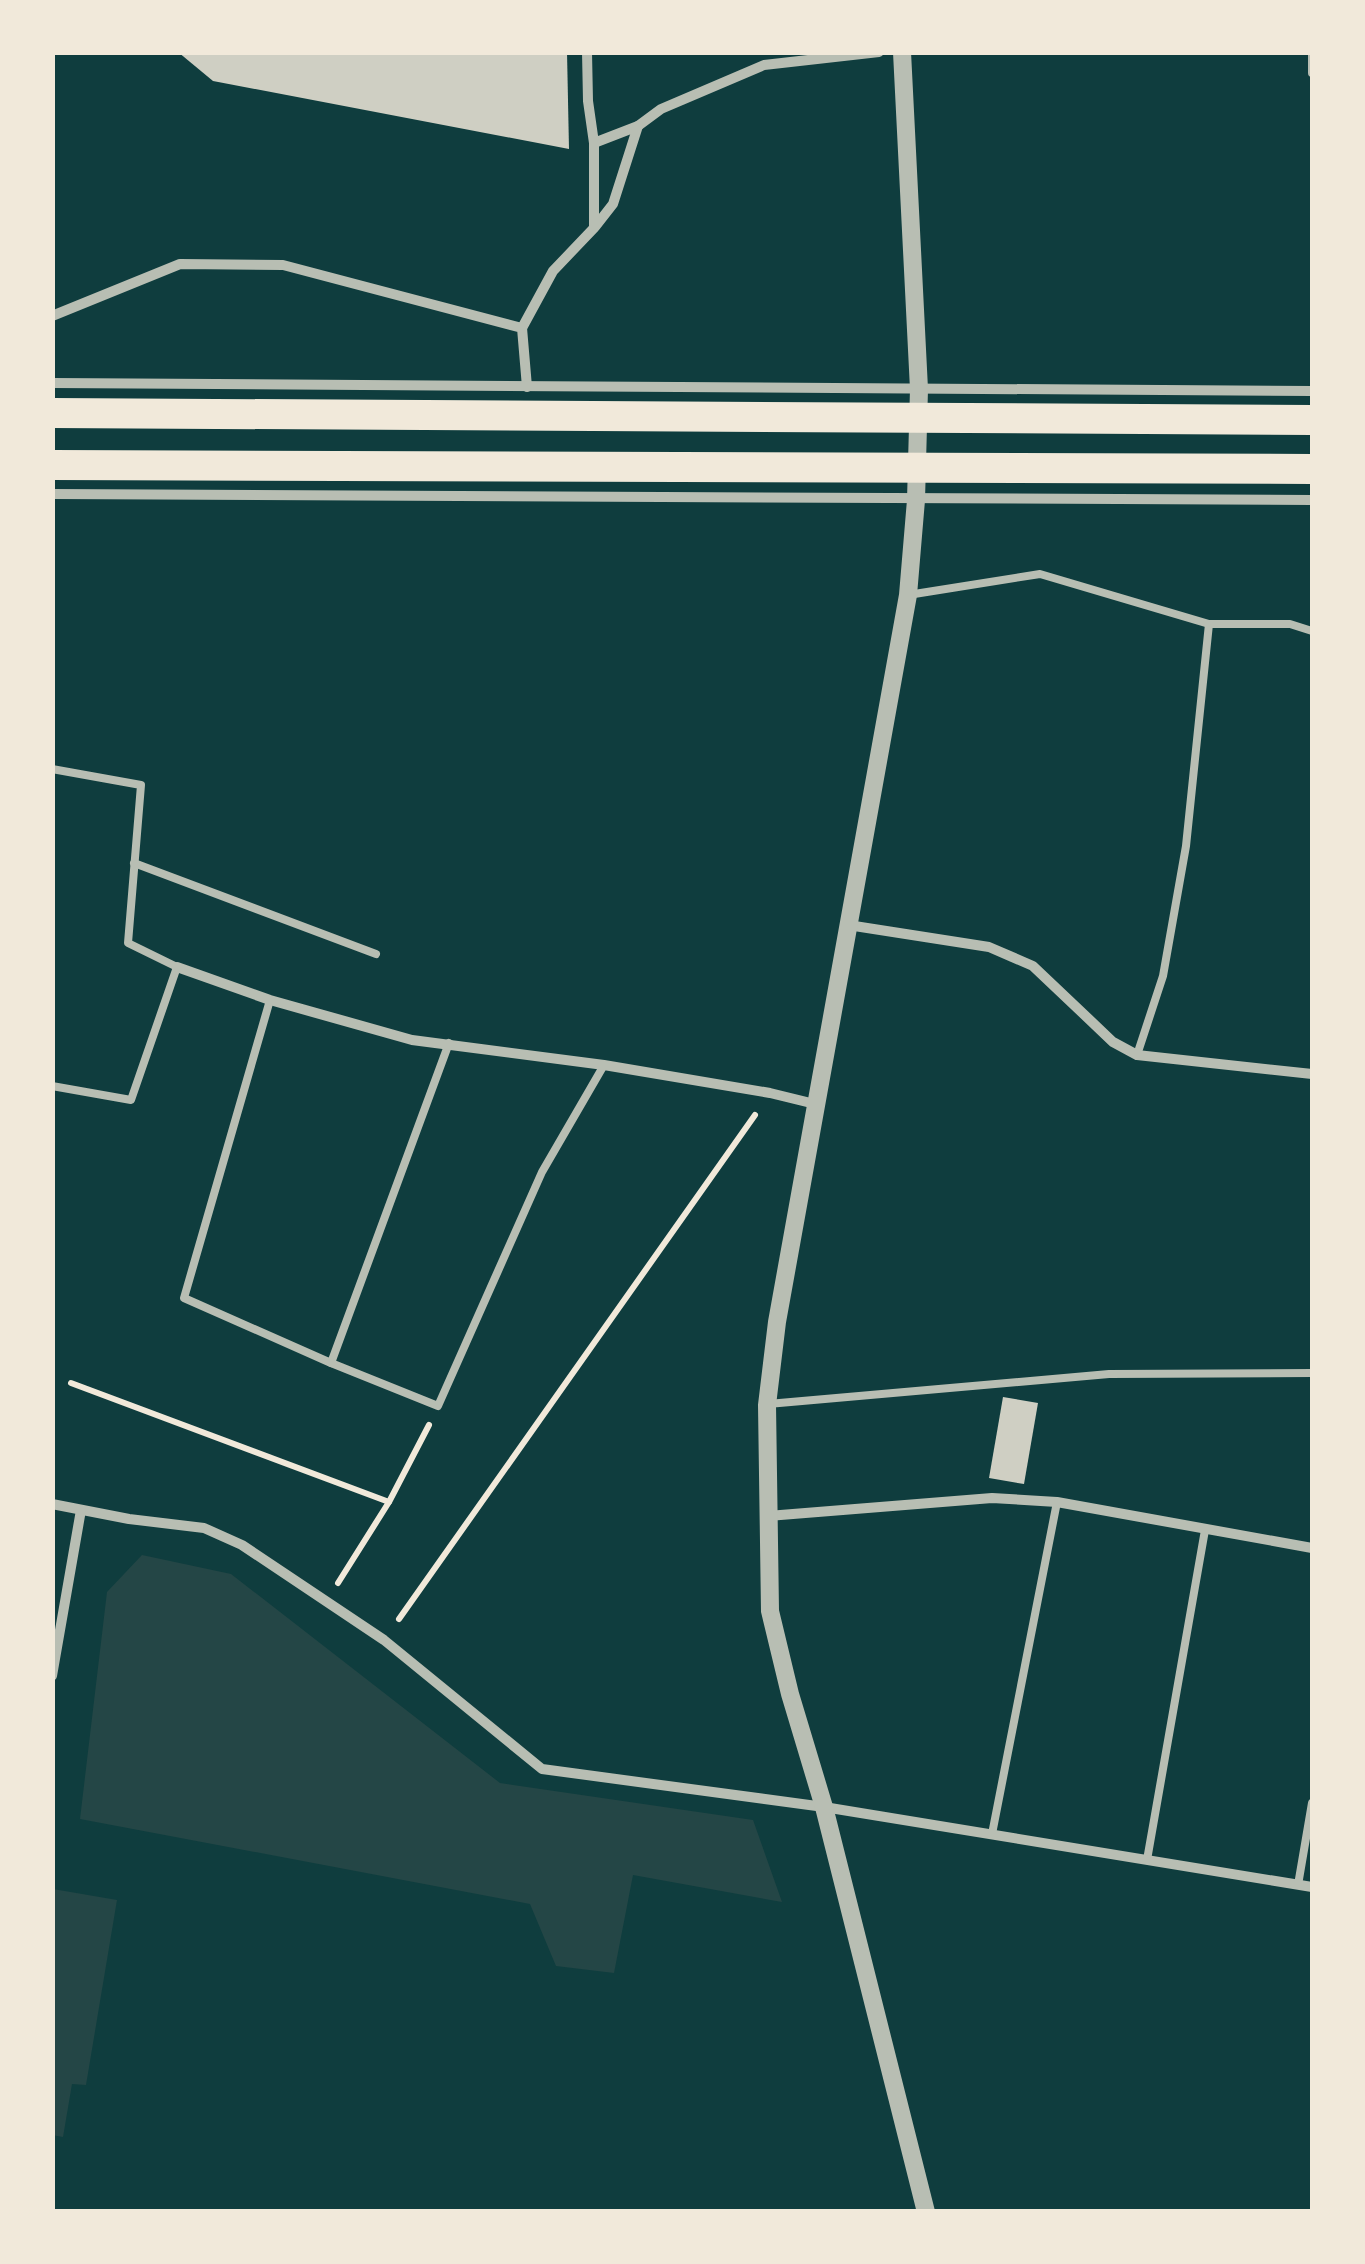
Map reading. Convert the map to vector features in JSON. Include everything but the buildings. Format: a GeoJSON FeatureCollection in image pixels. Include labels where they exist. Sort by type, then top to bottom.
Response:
{"type":"FeatureCollection","features":[{"type":"Feature","properties":{"kind":"highway"},"geometry":{"type":"LineString","coordinates":[[52,414],[1312,420]]}},
{"type":"Feature","properties":{"kind":"highway"},"geometry":{"type":"LineString","coordinates":[[52,465],[1312,469]]}},
{"type":"Feature","properties":{"kind":"street"},"geometry":{"type":"LineString","coordinates":[[587,52],[594,143],[594,228]]}},
{"type":"Feature","properties":{"kind":"street"},"geometry":{"type":"LineString","coordinates":[[594,143],[638,126],[661,109],[764,64],[880,52]]}},
{"type":"Feature","properties":{"kind":"street"},"geometry":{"type":"LineString","coordinates":[[902,52],[920,388],[908,595],[777,1322],[768,1404],[768,1516],[770,1612],[824,1806],[926,2212]]}},
{"type":"Feature","properties":{"kind":"street"},"geometry":{"type":"LineString","coordinates":[[527,386],[522,328],[553,272],[613,204],[638,126]]}},
{"type":"Feature","properties":{"kind":"street"},"geometry":{"type":"LineString","coordinates":[[52,316],[180,264],[283,265],[522,328]]}},
{"type":"Feature","properties":{"kind":"street"},"geometry":{"type":"LineString","coordinates":[[52,384],[1312,390]]}},
{"type":"Feature","properties":{"kind":"street"},"geometry":{"type":"LineString","coordinates":[[52,494],[1312,500]]}},
{"type":"Feature","properties":{"kind":"street"},"geometry":{"type":"LineString","coordinates":[[848,925],[989,947],[1034,966],[1113,1042],[1137,1055],[1312,1074]]}},
{"type":"Feature","properties":{"kind":"street"},"geometry":{"type":"LineString","coordinates":[[177,967],[270,1000],[412,1040],[604,1066],[816,1104]]}},
{"type":"Feature","properties":{"kind":"street"},"geometry":{"type":"LineString","coordinates":[[768,1516],[992,1498],[1057,1502],[1312,1548]]}},
{"type":"Feature","properties":{"kind":"street"},"geometry":{"type":"LineString","coordinates":[[52,1504],[204,1528],[242,1545],[384,1640],[542,1769],[824,1806],[1312,1887]]}},
{"type":"Feature","properties":{"kind":"street"},"geometry":{"type":"LineString","coordinates":[[52,1676],[81,1510]]}},
{"type":"Feature","properties":{"kind":"lane"},"geometry":{"type":"LineString","coordinates":[[1312,52],[1312,73]]}},
{"type":"Feature","properties":{"kind":"lane"},"geometry":{"type":"LineString","coordinates":[[908,595],[1040,574],[1209,624],[1290,624],[1312,631]]}},
{"type":"Feature","properties":{"kind":"lane"},"geometry":{"type":"LineString","coordinates":[[1137,1055],[1162,976],[1186,846],[1209,624]]}},
{"type":"Feature","properties":{"kind":"lane"},"geometry":{"type":"LineString","coordinates":[[52,769],[141,785],[128,943],[177,967],[131,1100],[52,1086]]}},
{"type":"Feature","properties":{"kind":"lane"},"geometry":{"type":"LineString","coordinates":[[134,863],[376,954]]}},
{"type":"Feature","properties":{"kind":"lane"},"geometry":{"type":"LineString","coordinates":[[270,1000],[184,1298],[438,1406],[542,1172],[604,1066]]}},
{"type":"Feature","properties":{"kind":"lane"},"geometry":{"type":"LineString","coordinates":[[331,1363],[449,1044]]}},
{"type":"Feature","properties":{"kind":"lane"},"geometry":{"type":"LineString","coordinates":[[768,1404],[1109,1374],[1312,1373]]}},
{"type":"Feature","properties":{"kind":"lane"},"geometry":{"type":"LineString","coordinates":[[992,1834],[1057,1502]]}},
{"type":"Feature","properties":{"kind":"lane"},"geometry":{"type":"LineString","coordinates":[[1147,1860],[1205,1530]]}},
{"type":"Feature","properties":{"kind":"lane"},"geometry":{"type":"LineString","coordinates":[[1298,1885],[1312,1804]]}},
{"type":"Feature","properties":{"kind":"path"},"geometry":{"type":"LineString","coordinates":[[384,1640],[770,1094]]}},
{"type":"Feature","properties":{"kind":"path"},"geometry":{"type":"LineString","coordinates":[[71,1382],[389,1502]]}},
{"type":"Feature","properties":{"kind":"path"},"geometry":{"type":"LineString","coordinates":[[326,1602],[389,1502],[438,1406]]}},
{"type":"Feature","properties":{"kind":"shaded area"},"geometry":{"type":"Polygon","coordinates":[[[142,1555],[231,1574],[500,1783],[753,1820],[782,1902],[633,1875],[614,1973],[556,1966],[530,1904],[80,1819],[107,1592],[142,1555]]]}},
{"type":"Feature","properties":{"kind":"shaded area"},"geometry":{"type":"Polygon","coordinates":[[[53,1889],[117,1900],[86,2085],[72,2084],[63,2137],[52,2135],[53,1889]]]}}]}
